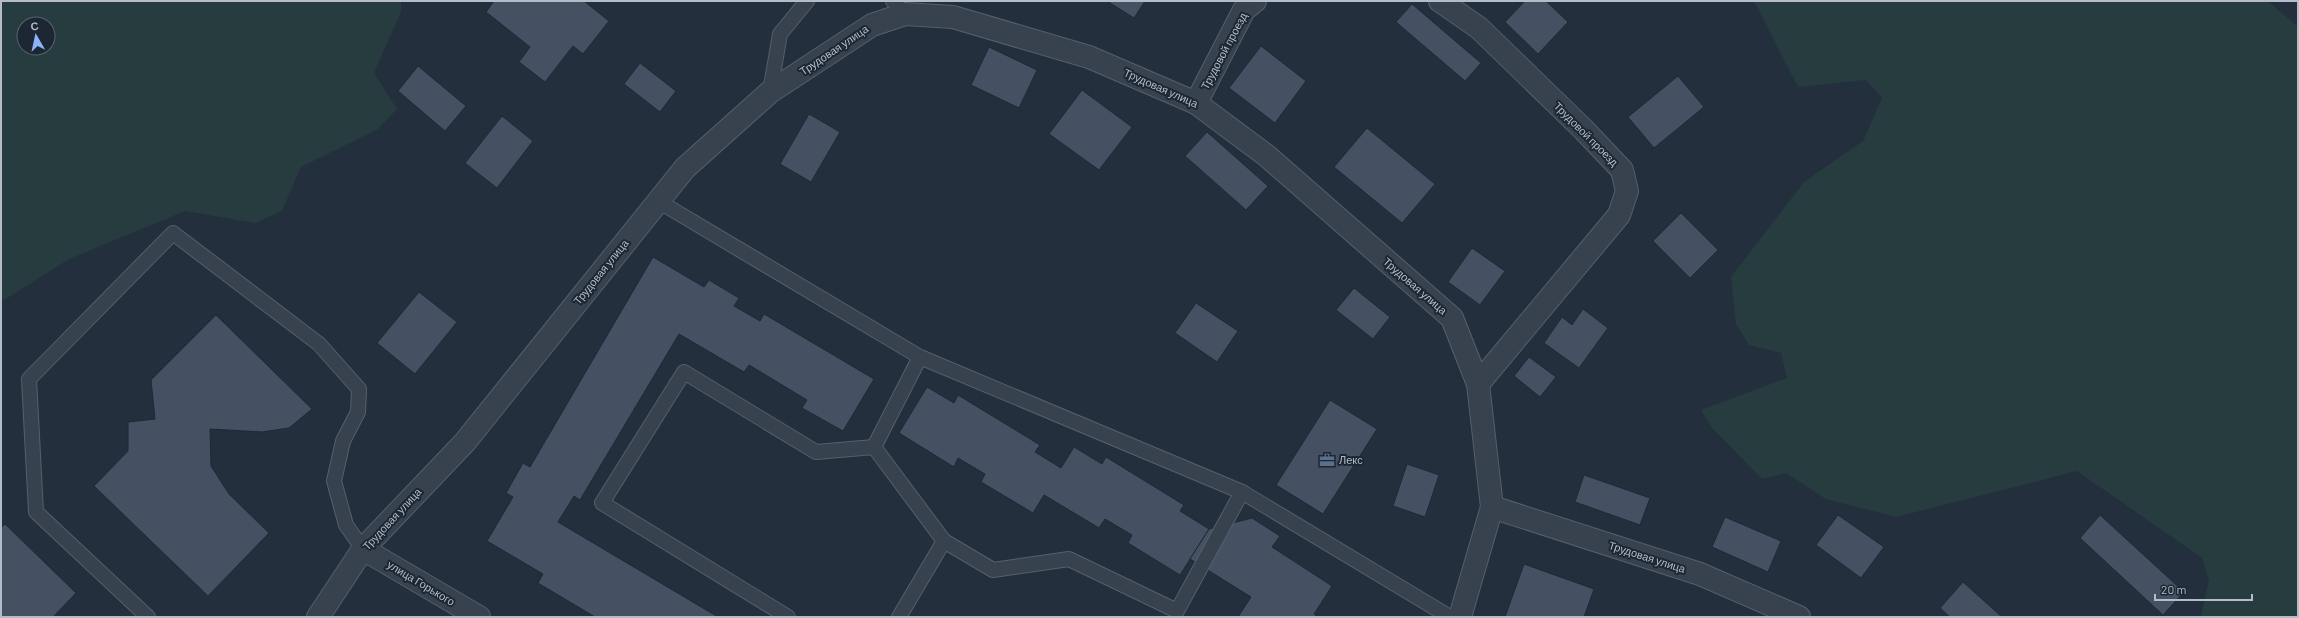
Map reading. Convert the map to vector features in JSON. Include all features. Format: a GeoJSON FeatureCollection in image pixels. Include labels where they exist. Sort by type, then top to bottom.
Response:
{"type":"FeatureCollection","features":[{"type":"Feature","properties":{"kind":"street","name":"Трудовой проезд"},"geometry":{"type":"LineString","coordinates":[[1196,103],[1244,10],[1255,1]]}},
{"type":"Feature","properties":{"kind":"street","name":"Трудовой проезд"},"geometry":{"type":"LineString","coordinates":[[1440,1],[1479,28],[1582,129],[1622,170],[1627,190],[1619,215],[1478,384]]}},
{"type":"Feature","properties":{"kind":"street","name":"Трудовая улица"},"geometry":{"type":"LineString","coordinates":[[318,617],[363,549],[465,442],[686,168],[770,92],[899,8],[953,17],[1090,57],[1196,103],[1267,156],[1452,318],[1478,384],[1492,507],[1460,617]]}},
{"type":"Feature","properties":{"kind":"street","name":"Трудовая улица"},"geometry":{"type":"LineString","coordinates":[[1492,507],[1700,574],[1799,617]]}},
{"type":"Feature","properties":{"kind":"street","name":"улица Горького"},"geometry":{"type":"LineString","coordinates":[[363,549],[479,617]]}},
{"type":"Feature","properties":{"kind":"lane"},"geometry":{"type":"LineString","coordinates":[[770,92],[780,34],[807,1]]}},
{"type":"Feature","properties":{"kind":"lane"},"geometry":{"type":"LineString","coordinates":[[658,201],[920,357],[1242,492],[1450,617]]}},
{"type":"Feature","properties":{"kind":"lane"},"geometry":{"type":"LineString","coordinates":[[148,617],[36,512],[29,379],[173,233],[320,344],[359,388],[358,412],[343,442],[334,481],[346,525],[363,549]]}},
{"type":"Feature","properties":{"kind":"lane"},"geometry":{"type":"LineString","coordinates":[[874,447],[920,357]]}},
{"type":"Feature","properties":{"kind":"lane"},"geometry":{"type":"LineString","coordinates":[[788,617],[602,503],[684,372],[816,452],[874,447]]}},
{"type":"Feature","properties":{"kind":"lane"},"geometry":{"type":"LineString","coordinates":[[874,447],[944,541],[993,570],[1069,559],[1177,611],[1242,492]]}},
{"type":"Feature","properties":{"kind":"lane"},"geometry":{"type":"LineString","coordinates":[[899,617],[944,541]]}},
{"type":"Feature","properties":{"kind":"green space"},"geometry":{"type":"Polygon","coordinates":[[[1,1],[401,1],[401,12],[374,73],[397,109],[378,129],[301,167],[282,211],[255,223],[185,211],[69,259],[1,302],[1,1]]]}},
{"type":"Feature","properties":{"kind":"green space"},"geometry":{"type":"Polygon","coordinates":[[[1754,1],[2268,1],[2298,27],[2298,617],[2197,617],[2201,616],[2209,580],[2202,558],[2077,471],[1896,517],[1826,499],[1786,473],[1762,479],[1713,429],[1701,410],[1787,378],[1781,353],[1749,345],[1736,324],[1731,277],[1804,182],[1863,141],[1882,98],[1866,80],[1798,87],[1754,1]]]}},
{"type":"Feature","properties":{"kind":"building"},"geometry":{"type":"Polygon","coordinates":[[[494,1],[584,1],[609,21],[583,54],[573,46],[545,82],[519,62],[530,47],[486,12],[494,1]]]}},
{"type":"Feature","properties":{"kind":"building"},"geometry":{"type":"Polygon","coordinates":[[[1107,1],[1145,1],[1134,18],[1107,1]]]}},
{"type":"Feature","properties":{"kind":"building"},"geometry":{"type":"Polygon","coordinates":[[[1525,1],[1546,1],[1568,22],[1538,54],[1505,22],[1525,1]]]}},
{"type":"Feature","properties":{"kind":"building"},"geometry":{"type":"Polygon","coordinates":[[[1412,4],[1481,63],[1465,81],[1396,22],[1412,4]]]}},
{"type":"Feature","properties":{"kind":"building"},"geometry":{"type":"Polygon","coordinates":[[[1261,46],[1306,81],[1275,123],[1229,88],[1261,46]]]}},
{"type":"Feature","properties":{"kind":"building"},"geometry":{"type":"Polygon","coordinates":[[[989,47],[1037,70],[1019,108],[971,85],[989,47]]]}},
{"type":"Feature","properties":{"kind":"building"},"geometry":{"type":"Polygon","coordinates":[[[640,63],[676,91],[660,112],[624,84],[640,63]]]}},
{"type":"Feature","properties":{"kind":"building"},"geometry":{"type":"Polygon","coordinates":[[[418,66],[466,106],[445,131],[398,91],[418,66]]]}},
{"type":"Feature","properties":{"kind":"building"},"geometry":{"type":"Polygon","coordinates":[[[1678,76],[1704,107],[1654,148],[1628,117],[1678,76]]]}},
{"type":"Feature","properties":{"kind":"building"},"geometry":{"type":"Polygon","coordinates":[[[1082,90],[1132,127],[1099,170],[1049,134],[1082,90]]]}},
{"type":"Feature","properties":{"kind":"building"},"geometry":{"type":"Polygon","coordinates":[[[809,114],[840,132],[811,182],[780,164],[809,114]]]}},
{"type":"Feature","properties":{"kind":"building"},"geometry":{"type":"Polygon","coordinates":[[[502,116],[533,141],[497,188],[465,163],[502,116]]]}},
{"type":"Feature","properties":{"kind":"building"},"geometry":{"type":"Polygon","coordinates":[[[1367,128],[1435,184],[1402,223],[1334,167],[1367,128]]]}},
{"type":"Feature","properties":{"kind":"building"},"geometry":{"type":"Polygon","coordinates":[[[1207,132],[1268,186],[1246,210],[1185,156],[1207,132]]]}},
{"type":"Feature","properties":{"kind":"building"},"geometry":{"type":"Polygon","coordinates":[[[1681,213],[1718,250],[1690,278],[1653,241],[1681,213]]]}},
{"type":"Feature","properties":{"kind":"building"},"geometry":{"type":"Polygon","coordinates":[[[1472,248],[1505,271],[1480,305],[1448,282],[1472,248]]]}},
{"type":"Feature","properties":{"kind":"building"},"geometry":{"type":"Polygon","coordinates":[[[653,257],[704,287],[709,280],[739,298],[734,306],[760,321],[764,314],[874,379],[843,431],[802,408],[807,400],[749,365],[744,372],[679,334],[580,500],[574,496],[558,522],[718,617],[595,617],[538,583],[543,574],[487,541],[513,497],[506,493],[523,463],[530,467],[653,257]]]}},
{"type":"Feature","properties":{"kind":"building"},"geometry":{"type":"Polygon","coordinates":[[[1354,288],[1390,317],[1373,339],[1336,310],[1354,288]]]}},
{"type":"Feature","properties":{"kind":"building"},"geometry":{"type":"Polygon","coordinates":[[[419,292],[457,322],[415,374],[377,343],[419,292]]]}},
{"type":"Feature","properties":{"kind":"building"},"geometry":{"type":"Polygon","coordinates":[[[1196,303],[1238,331],[1217,362],[1175,333],[1196,303]]]}},
{"type":"Feature","properties":{"kind":"building"},"geometry":{"type":"Polygon","coordinates":[[[1583,309],[1608,328],[1579,368],[1544,343],[1562,317],[1572,325],[1583,309]]]}},
{"type":"Feature","properties":{"kind":"building"},"geometry":{"type":"Polygon","coordinates":[[[216,315],[312,409],[289,428],[262,432],[210,429],[211,466],[229,494],[269,533],[208,596],[94,486],[128,451],[128,422],[155,419],[151,380],[216,315]]]}},
{"type":"Feature","properties":{"kind":"building"},"geometry":{"type":"Polygon","coordinates":[[[1529,357],[1556,377],[1540,397],[1514,376],[1529,357]]]}},
{"type":"Feature","properties":{"kind":"building"},"geometry":{"type":"Polygon","coordinates":[[[927,387],[954,403],[958,395],[1040,445],[1035,452],[1061,468],[1074,447],[1102,464],[1106,457],[1184,505],[1180,511],[1209,529],[1180,575],[1128,543],[1132,535],[1105,519],[1099,528],[1044,495],[1033,513],[981,482],[985,474],[958,458],[954,467],[899,433],[927,387]]]}},
{"type":"Feature","properties":{"kind":"building"},"geometry":{"type":"Polygon","coordinates":[[[1330,400],[1377,429],[1323,514],[1276,485],[1330,400]]]}},
{"type":"Feature","properties":{"kind":"building"},"geometry":{"type":"Polygon","coordinates":[[[1407,464],[1439,475],[1425,517],[1393,506],[1407,464]]]}},
{"type":"Feature","properties":{"kind":"building"},"geometry":{"type":"Polygon","coordinates":[[[1584,475],[1650,498],[1640,525],[1575,502],[1584,475]]]}},
{"type":"Feature","properties":{"kind":"building"},"geometry":{"type":"Polygon","coordinates":[[[1838,515],[1884,547],[1861,578],[1816,545],[1838,515]]]}},
{"type":"Feature","properties":{"kind":"building"},"geometry":{"type":"Polygon","coordinates":[[[2100,515],[2184,592],[2163,615],[2080,538],[2100,515]]]}},
{"type":"Feature","properties":{"kind":"building"},"geometry":{"type":"Polygon","coordinates":[[[1725,517],[1781,541],[1768,572],[1712,547],[1725,517]]]}},
{"type":"Feature","properties":{"kind":"building"},"geometry":{"type":"Polygon","coordinates":[[[1252,518],[1280,536],[1272,547],[1332,586],[1314,614],[1318,617],[1238,617],[1251,597],[1190,559],[1209,529],[1252,518]]]}},
{"type":"Feature","properties":{"kind":"building"},"geometry":{"type":"Polygon","coordinates":[[[5,524],[76,593],[53,617],[1,617],[1,528],[5,524]]]}},
{"type":"Feature","properties":{"kind":"building"},"geometry":{"type":"Polygon","coordinates":[[[1524,564],[1594,589],[1584,617],[1505,617],[1524,564]]]}},
{"type":"Feature","properties":{"kind":"building"},"geometry":{"type":"Polygon","coordinates":[[[1963,582],[2002,617],[1950,617],[1940,608],[1963,582]]]}},
{"type":"Feature","properties":{"kind":"place","name":"Лекс"},"geometry":{"type":"Point","coordinates":[1327,460]}}]}
